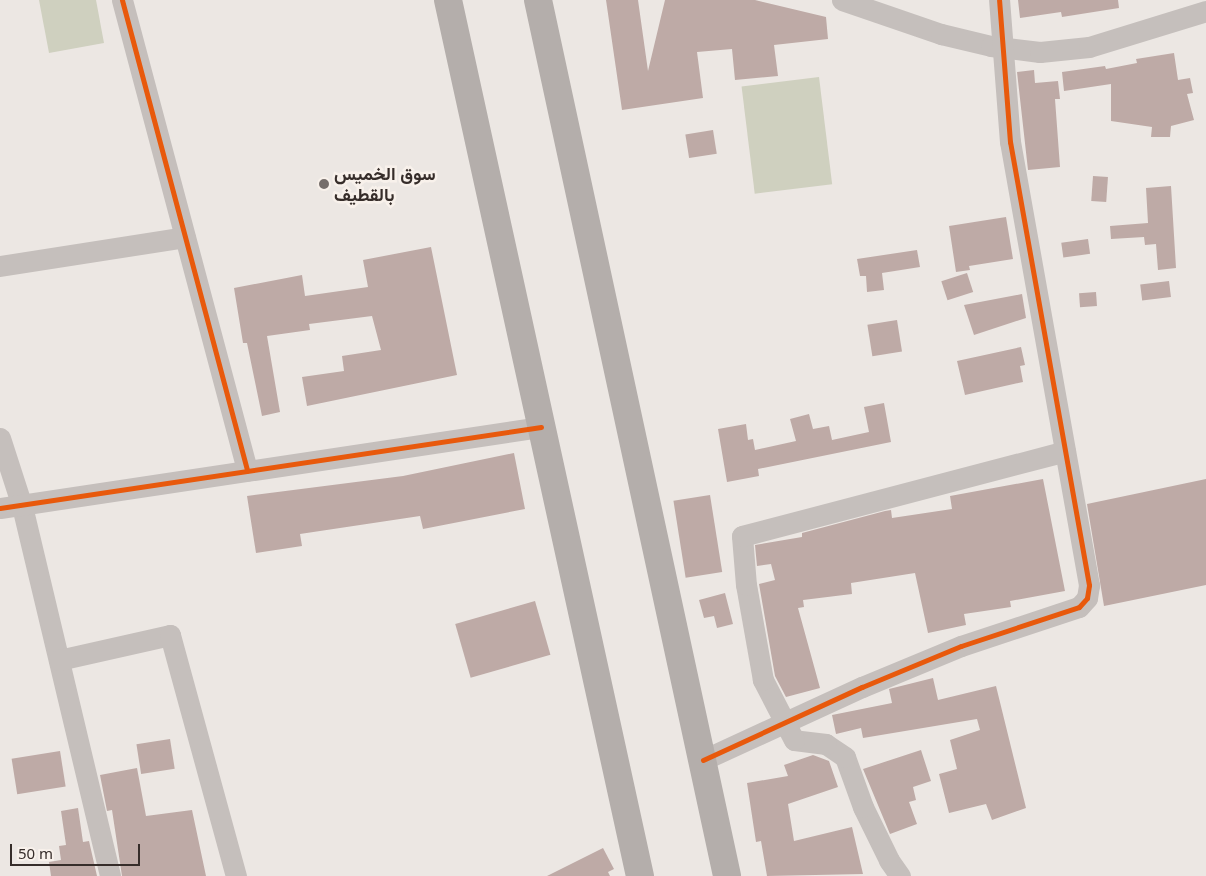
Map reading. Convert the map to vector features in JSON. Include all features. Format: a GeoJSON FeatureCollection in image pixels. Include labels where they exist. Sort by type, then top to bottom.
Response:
{"type":"FeatureCollection","features":[{"type":"Feature","properties":{"kind":"main road"},"geometry":{"type":"LineString","coordinates":[[448,0],[640,876]]}},
{"type":"Feature","properties":{"kind":"main road"},"geometry":{"type":"LineString","coordinates":[[538,0],[727,876]]}},
{"type":"Feature","properties":{"kind":"street"},"geometry":{"type":"LineString","coordinates":[[122,0],[247,471]]}},
{"type":"Feature","properties":{"kind":"street"},"geometry":{"type":"LineString","coordinates":[[842,0],[941,34],[1002,47],[1040,52],[1089,47],[1206,11]]}},
{"type":"Feature","properties":{"kind":"street"},"geometry":{"type":"LineString","coordinates":[[702,760],[961,646],[1079,607],[1087,598],[1089,584],[1010,142],[999,0]]}},
{"type":"Feature","properties":{"kind":"street"},"geometry":{"type":"LineString","coordinates":[[0,266],[185,237]]}},
{"type":"Feature","properties":{"kind":"street"},"geometry":{"type":"LineString","coordinates":[[0,508],[541,426]]}},
{"type":"Feature","properties":{"kind":"street"},"geometry":{"type":"LineString","coordinates":[[0,438],[22,506],[110,876]]}},
{"type":"Feature","properties":{"kind":"street"},"geometry":{"type":"LineString","coordinates":[[900,876],[889,860],[863,807],[845,756],[826,744],[794,740],[763,680],[746,584],[742,536],[1065,451]]}},
{"type":"Feature","properties":{"kind":"street"},"geometry":{"type":"LineString","coordinates":[[59,660],[170,635],[236,876]]}},
{"type":"Feature","properties":{"kind":"green space"},"geometry":{"type":"Polygon","coordinates":[[[39,0],[96,0],[104,43],[49,53],[39,0]]]}},
{"type":"Feature","properties":{"kind":"green space"},"geometry":{"type":"Polygon","coordinates":[[[819,77],[832,184],[755,194],[742,87],[819,77]]]}},
{"type":"Feature","properties":{"kind":"building"},"geometry":{"type":"Polygon","coordinates":[[[606,0],[638,0],[648,71],[665,0],[755,0],[826,17],[828,39],[774,45],[778,76],[735,80],[732,49],[697,52],[703,98],[622,110],[606,0]]]}},
{"type":"Feature","properties":{"kind":"building"},"geometry":{"type":"Polygon","coordinates":[[[1018,0],[1118,0],[1119,8],[1062,17],[1061,12],[1020,18],[1018,0]]]}},
{"type":"Feature","properties":{"kind":"building"},"geometry":{"type":"Polygon","coordinates":[[[1174,53],[1178,80],[1190,78],[1193,93],[1187,94],[1194,120],[1171,126],[1170,137],[1151,137],[1152,127],[1111,121],[1111,84],[1064,91],[1062,72],[1105,66],[1106,69],[1137,63],[1136,59],[1174,53]]]}},
{"type":"Feature","properties":{"kind":"building"},"geometry":{"type":"Polygon","coordinates":[[[1034,70],[1035,83],[1058,81],[1060,99],[1055,99],[1060,167],[1028,170],[1017,72],[1034,70]]]}},
{"type":"Feature","properties":{"kind":"building"},"geometry":{"type":"Polygon","coordinates":[[[713,130],[717,154],[689,158],[685,134],[713,130]]]}},
{"type":"Feature","properties":{"kind":"building"},"geometry":{"type":"Polygon","coordinates":[[[1093,176],[1108,177],[1106,202],[1091,201],[1093,176]]]}},
{"type":"Feature","properties":{"kind":"building"},"geometry":{"type":"Polygon","coordinates":[[[1171,186],[1176,268],[1158,270],[1156,244],[1145,245],[1144,237],[1111,239],[1110,226],[1148,223],[1146,188],[1171,186]]]}},
{"type":"Feature","properties":{"kind":"building"},"geometry":{"type":"Polygon","coordinates":[[[1006,217],[1013,259],[969,266],[970,270],[956,272],[949,226],[1006,217]]]}},
{"type":"Feature","properties":{"kind":"building"},"geometry":{"type":"Polygon","coordinates":[[[1088,239],[1090,254],[1063,258],[1061,243],[1088,239]]]}},
{"type":"Feature","properties":{"kind":"building"},"geometry":{"type":"Polygon","coordinates":[[[431,247],[457,375],[307,406],[302,377],[344,371],[342,356],[381,350],[372,316],[309,324],[310,330],[267,336],[280,412],[262,416],[247,343],[243,343],[234,288],[302,275],[305,296],[368,287],[363,260],[431,247]]]}},
{"type":"Feature","properties":{"kind":"building"},"geometry":{"type":"Polygon","coordinates":[[[917,250],[920,267],[882,273],[884,290],[867,292],[866,276],[860,276],[857,259],[917,250]]]}},
{"type":"Feature","properties":{"kind":"building"},"geometry":{"type":"Polygon","coordinates":[[[967,273],[973,292],[948,300],[941,281],[967,273]]]}},
{"type":"Feature","properties":{"kind":"building"},"geometry":{"type":"Polygon","coordinates":[[[1169,281],[1171,297],[1142,300],[1140,285],[1169,281]]]}},
{"type":"Feature","properties":{"kind":"building"},"geometry":{"type":"Polygon","coordinates":[[[1096,292],[1097,306],[1080,307],[1079,293],[1096,292]]]}},
{"type":"Feature","properties":{"kind":"building"},"geometry":{"type":"Polygon","coordinates":[[[1022,294],[1026,318],[974,335],[964,305],[1022,294]]]}},
{"type":"Feature","properties":{"kind":"building"},"geometry":{"type":"Polygon","coordinates":[[[897,320],[902,352],[872,356],[867,325],[897,320]]]}},
{"type":"Feature","properties":{"kind":"building"},"geometry":{"type":"Polygon","coordinates":[[[1021,347],[1025,365],[1020,366],[1023,382],[965,395],[957,361],[1021,347]]]}},
{"type":"Feature","properties":{"kind":"building"},"geometry":{"type":"Polygon","coordinates":[[[884,403],[891,442],[758,469],[759,476],[727,482],[718,429],[746,424],[748,440],[753,439],[755,450],[796,441],[790,419],[809,414],[813,429],[829,426],[832,440],[869,432],[864,407],[884,403]]]}},
{"type":"Feature","properties":{"kind":"building"},"geometry":{"type":"Polygon","coordinates":[[[514,453],[525,509],[423,529],[420,516],[300,534],[302,546],[256,553],[247,496],[403,476],[514,453]]]}},
{"type":"Feature","properties":{"kind":"building"},"geometry":{"type":"Polygon","coordinates":[[[1043,479],[1065,591],[1010,601],[1011,607],[964,614],[966,625],[928,633],[915,573],[851,583],[852,594],[803,600],[804,607],[798,608],[820,688],[786,697],[775,676],[759,584],[775,580],[771,564],[757,566],[755,545],[802,537],[802,533],[885,511],[891,510],[892,518],[952,509],[950,496],[1043,479]]]}},
{"type":"Feature","properties":{"kind":"building"},"geometry":{"type":"Polygon","coordinates":[[[1206,479],[1206,585],[1104,606],[1087,504],[1206,479]]]}},
{"type":"Feature","properties":{"kind":"building"},"geometry":{"type":"Polygon","coordinates":[[[710,495],[722,572],[686,578],[673,501],[710,495]]]}},
{"type":"Feature","properties":{"kind":"building"},"geometry":{"type":"Polygon","coordinates":[[[725,593],[733,624],[717,628],[714,616],[704,618],[699,600],[725,593]]]}},
{"type":"Feature","properties":{"kind":"building"},"geometry":{"type":"Polygon","coordinates":[[[535,601],[550,655],[471,678],[455,624],[535,601]]]}},
{"type":"Feature","properties":{"kind":"building"},"geometry":{"type":"Polygon","coordinates":[[[933,678],[938,700],[996,686],[1026,808],[992,820],[986,804],[949,813],[939,774],[957,769],[950,740],[980,730],[977,719],[863,738],[861,728],[836,734],[832,715],[892,703],[889,689],[933,678]]]}},
{"type":"Feature","properties":{"kind":"building"},"geometry":{"type":"Polygon","coordinates":[[[170,739],[175,769],[141,774],[136,744],[170,739]]]}},
{"type":"Feature","properties":{"kind":"building"},"geometry":{"type":"Polygon","coordinates":[[[921,750],[931,781],[913,787],[916,800],[909,802],[917,824],[890,834],[863,769],[921,750]]]}},
{"type":"Feature","properties":{"kind":"building"},"geometry":{"type":"Polygon","coordinates":[[[60,751],[66,787],[17,794],[12,759],[60,751]]]}},
{"type":"Feature","properties":{"kind":"building"},"geometry":{"type":"Polygon","coordinates":[[[813,755],[829,761],[838,787],[788,804],[794,841],[852,827],[863,874],[767,876],[761,841],[756,842],[747,783],[788,776],[784,765],[813,755]]]}},
{"type":"Feature","properties":{"kind":"building"},"geometry":{"type":"Polygon","coordinates":[[[137,768],[146,816],[192,810],[206,876],[122,876],[112,810],[107,811],[100,775],[137,768]]]}},
{"type":"Feature","properties":{"kind":"building"},"geometry":{"type":"Polygon","coordinates":[[[78,808],[83,842],[89,841],[97,876],[51,876],[49,862],[61,860],[59,846],[66,845],[61,811],[78,808]]]}},
{"type":"Feature","properties":{"kind":"building"},"geometry":{"type":"Polygon","coordinates":[[[603,848],[614,869],[608,872],[610,876],[547,876],[603,848]]]}},
{"type":"Feature","properties":{"kind":"cycle path"},"geometry":{"type":"LineString","coordinates":[[122,0],[247,471]]}},
{"type":"Feature","properties":{"kind":"cycle path"},"geometry":{"type":"LineString","coordinates":[[703,760],[862,687],[961,646],[1079,607],[1087,598],[1089,585],[1010,142],[999,0]]}},
{"type":"Feature","properties":{"kind":"cycle path"},"geometry":{"type":"LineString","coordinates":[[0,508],[541,427]]}},
{"type":"Feature","properties":{"kind":"place","name":"سوق الخميس بالقطيف"},"geometry":{"type":"Point","coordinates":[324,184]}}]}
